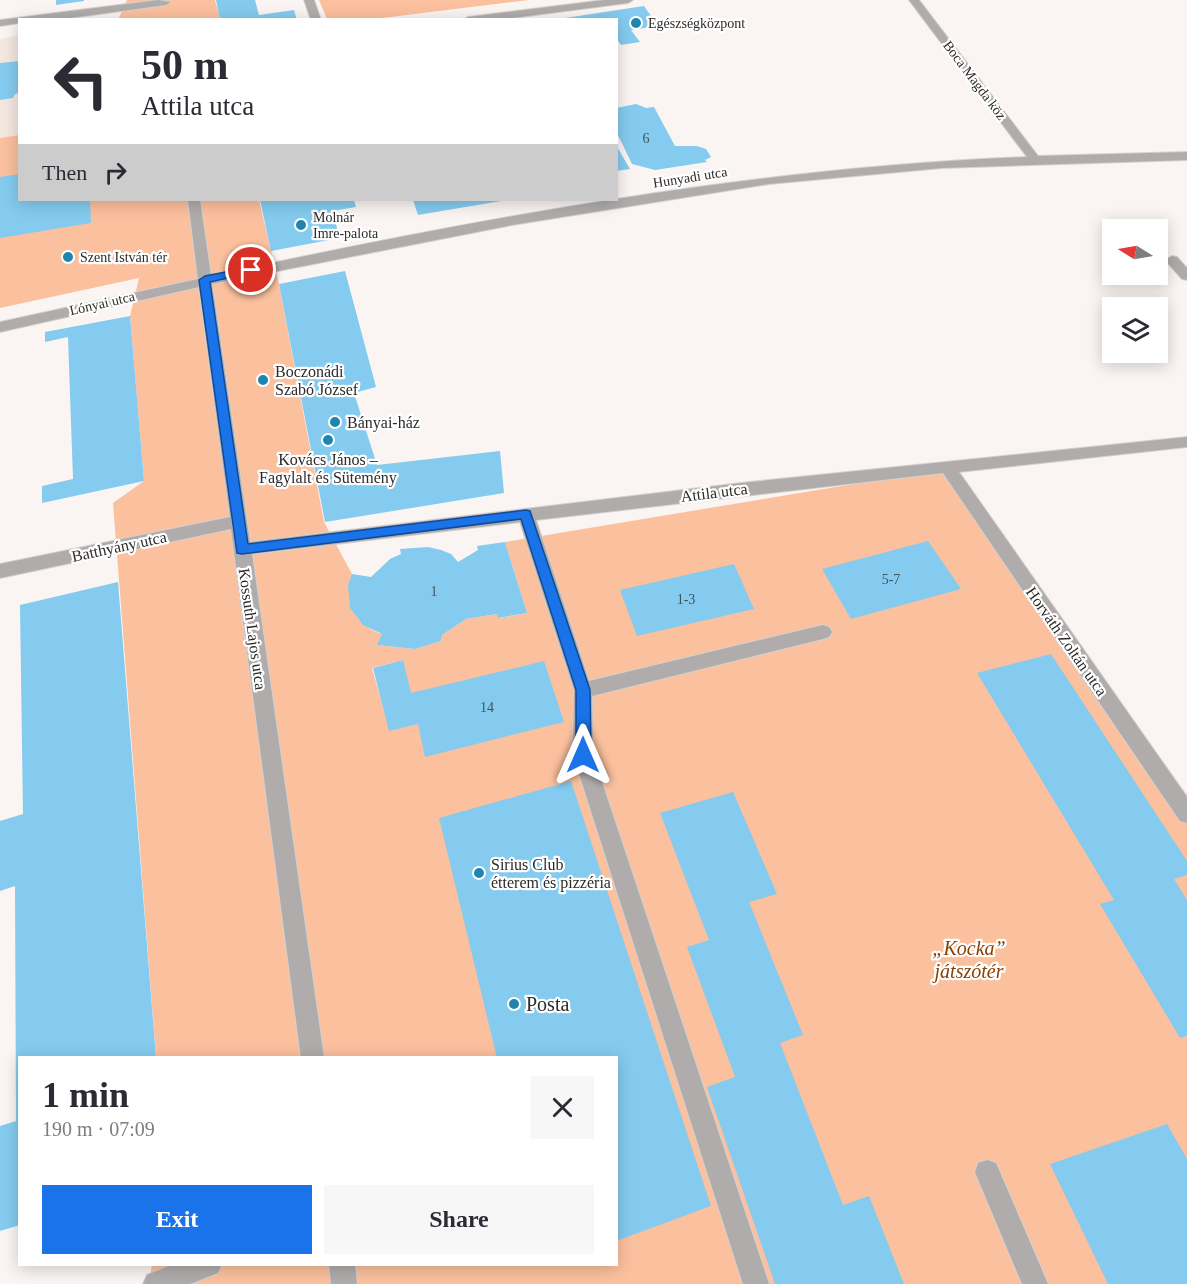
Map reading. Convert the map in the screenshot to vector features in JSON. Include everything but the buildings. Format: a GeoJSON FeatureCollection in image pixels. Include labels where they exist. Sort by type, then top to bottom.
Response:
{"type":"FeatureCollection","features":[{"type":"Feature","properties":{"kind":"street"},"geometry":{"type":"LineString","coordinates":[[309,0],[315,18]]}},
{"type":"Feature","properties":{"kind":"street"},"geometry":{"type":"LineString","coordinates":[[508,17],[628,0]]}},
{"type":"Feature","properties":{"kind":"street","name":"Boca Magda köz"},"geometry":{"type":"LineString","coordinates":[[914,0],[1035,160]]}},
{"type":"Feature","properties":{"kind":"street"},"geometry":{"type":"LineString","coordinates":[[44,18],[167,4]]}},
{"type":"Feature","properties":{"kind":"street"},"geometry":{"type":"LineString","coordinates":[[0,23],[18,20]]}},
{"type":"Feature","properties":{"kind":"street","name":"Hunyadi utca"},"geometry":{"type":"LineString","coordinates":[[205,280],[502,222],[696,190],[842,172],[1073,158],[1187,156]]}},
{"type":"Feature","properties":{"kind":"street","name":"Kossuth Lajos utca"},"geometry":{"type":"LineString","coordinates":[[194,201],[313,1056]]}},
{"type":"Feature","properties":{"kind":"street"},"geometry":{"type":"LineString","coordinates":[[1172,260],[1187,276]]}},
{"type":"Feature","properties":{"kind":"street","name":"Lónyai utca"},"geometry":{"type":"LineString","coordinates":[[0,327],[205,280]]}},
{"type":"Feature","properties":{"kind":"street","name":"Attila utca"},"geometry":{"type":"LineString","coordinates":[[242,549],[526,514],[1187,442]]}},
{"type":"Feature","properties":{"kind":"street","name":"Horváth Zoltán utca"},"geometry":{"type":"LineString","coordinates":[[947,467],[1187,814]]}},
{"type":"Feature","properties":{"kind":"street"},"geometry":{"type":"LineString","coordinates":[[526,514],[583,690],[583,755],[756,1284]]}},
{"type":"Feature","properties":{"kind":"street","name":"Batthyány utca"},"geometry":{"type":"LineString","coordinates":[[0,571],[238,521]]}},
{"type":"Feature","properties":{"kind":"street"},"geometry":{"type":"LineString","coordinates":[[583,690],[823,632]]}},
{"type":"Feature","properties":{"kind":"street"},"geometry":{"type":"LineString","coordinates":[[987,1172],[1035,1284]]}},
{"type":"Feature","properties":{"kind":"street"},"geometry":{"type":"LineString","coordinates":[[156,1284],[204,1266]]}},
{"type":"Feature","properties":{"kind":"street"},"geometry":{"type":"LineString","coordinates":[[342,1266],[344,1284]]}},
{"type":"Feature","properties":{"kind":"shaded area"},"geometry":{"type":"Polygon","coordinates":[[[18,35],[18,135],[0,138],[0,39],[18,35]]]}},
{"type":"Feature","properties":{"kind":"green space"},"geometry":{"type":"Polygon","coordinates":[[[127,0],[215,0],[220,18],[119,18],[127,0]]]}},
{"type":"Feature","properties":{"kind":"green space"},"geometry":{"type":"Polygon","coordinates":[[[319,0],[529,0],[382,18],[327,18],[319,0]]]}},
{"type":"Feature","properties":{"kind":"green space","name":"„Kocka” játszótér"},"geometry":{"type":"Polygon","coordinates":[[[18,135],[18,201],[259,201],[279,284],[324,522],[352,574],[349,594],[353,611],[364,625],[382,634],[378,645],[415,649],[441,641],[442,635],[466,619],[497,614],[499,618],[527,613],[505,542],[950,468],[1187,795],[1187,1284],[149,1284],[152,1266],[618,1266],[618,1056],[156,1056],[113,503],[144,481],[130,316],[139,278],[0,308],[0,138],[18,135]],[[403,660],[372,668],[390,731],[403,660]]]}},
{"type":"Feature","properties":{"kind":"place","name":"Egészségközpont"},"geometry":{"type":"Point","coordinates":[636,23]}},
{"type":"Feature","properties":{"kind":"place","name":"Molnár Imre-palota"},"geometry":{"type":"Point","coordinates":[301,225]}},
{"type":"Feature","properties":{"kind":"place","name":"Szent István tér"},"geometry":{"type":"Point","coordinates":[68,257]}},
{"type":"Feature","properties":{"kind":"place","name":"Boczonádi Szabó József"},"geometry":{"type":"Point","coordinates":[263,380]}},
{"type":"Feature","properties":{"kind":"place","name":"Bányai-ház"},"geometry":{"type":"Point","coordinates":[335,422]}},
{"type":"Feature","properties":{"kind":"place","name":"Kovács János – Fagylalt és Sütemény"},"geometry":{"type":"Point","coordinates":[328,440]}},
{"type":"Feature","properties":{"kind":"place","name":"Sirius Club étterem és pizzéria"},"geometry":{"type":"Point","coordinates":[479,873]}},
{"type":"Feature","properties":{"kind":"place","name":"Posta"},"geometry":{"type":"Point","coordinates":[514,1004]}},
{"type":"Feature","properties":{"kind":"route"},"geometry":{"type":"LineString","coordinates":[[251,270],[205,280],[242,549],[526,514],[583,690],[583,755]]}}]}
